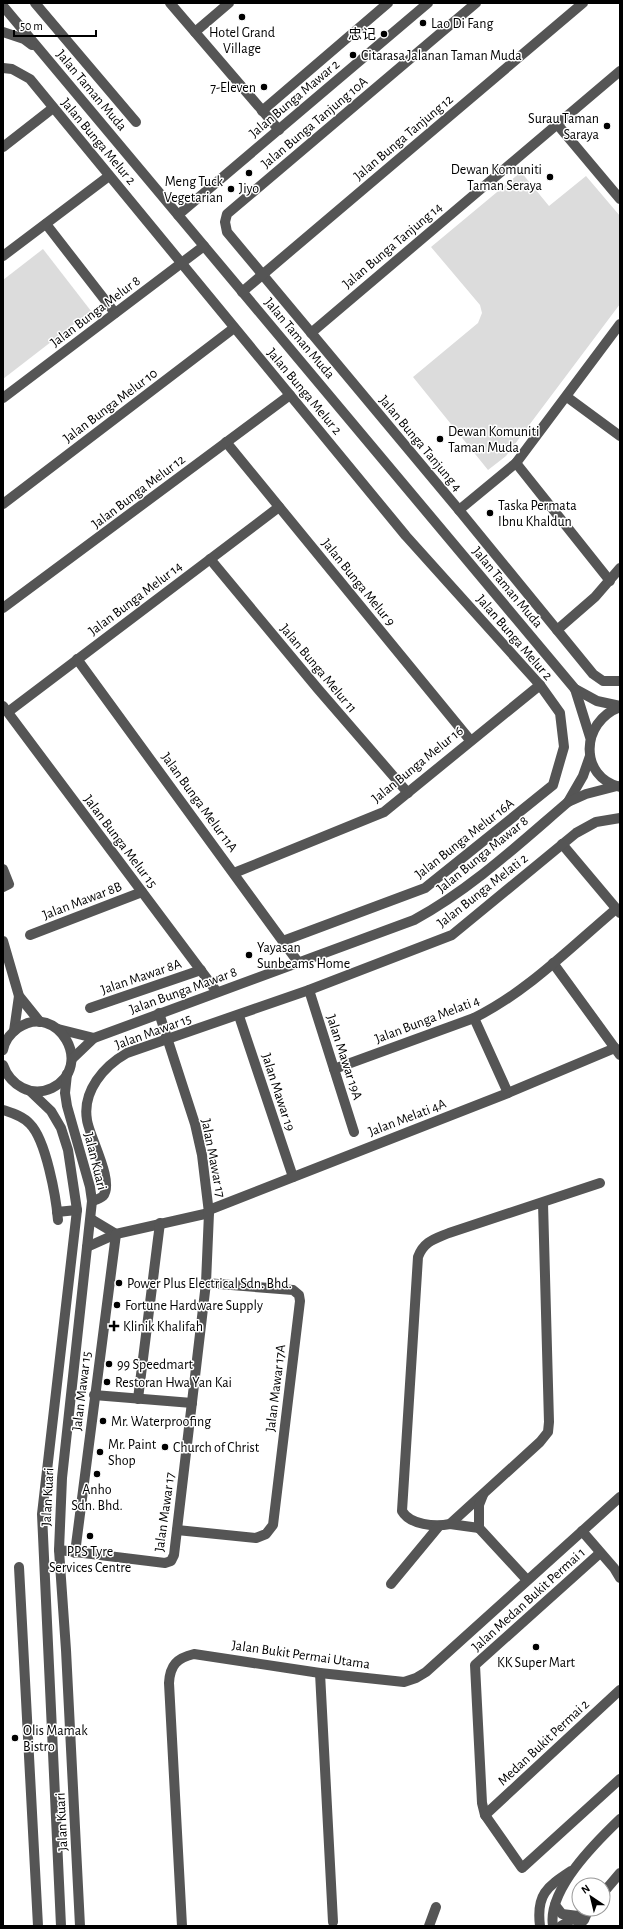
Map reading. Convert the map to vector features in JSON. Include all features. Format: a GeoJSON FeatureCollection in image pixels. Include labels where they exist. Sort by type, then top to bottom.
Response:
{"type":"FeatureCollection","features":[{"type":"Feature","properties":{"kind":"street"},"geometry":{"type":"LineString","coordinates":[[35,3],[136,122]]}},
{"type":"Feature","properties":{"kind":"street"},"geometry":{"type":"LineString","coordinates":[[170,3],[278,130]]}},
{"type":"Feature","properties":{"kind":"street"},"geometry":{"type":"LineString","coordinates":[[195,32],[229,3]]}},
{"type":"Feature","properties":{"kind":"street"},"geometry":{"type":"LineString","coordinates":[[262,111],[388,3]]}},
{"type":"Feature","properties":{"kind":"street","name":"Jalan Bunga Mawar 2"},"geometry":{"type":"LineString","coordinates":[[178,215],[428,3]]}},
{"type":"Feature","properties":{"kind":"street","name":"Jalan Bunga Tanjung 10A"},"geometry":{"type":"LineString","coordinates":[[262,275],[227,232],[225,222],[227,214],[476,3]]}},
{"type":"Feature","properties":{"kind":"street","name":"Jalan Bunga Tanjung 12"},"geometry":{"type":"LineString","coordinates":[[242,292],[583,3]]}},
{"type":"Feature","properties":{"kind":"street","name":"Jalan Taman Muda"},"geometry":{"type":"LineString","coordinates":[[4,9],[575,689],[597,701],[620,706]]}},
{"type":"Feature","properties":{"kind":"street"},"geometry":{"type":"LineString","coordinates":[[3,32],[24,39],[41,52]]}},
{"type":"Feature","properties":{"kind":"street","name":"Jalan Bunga Melur 2"},"geometry":{"type":"LineString","coordinates":[[3,68],[12,69],[30,79],[406,536],[540,685],[560,713],[564,747]]}},
{"type":"Feature","properties":{"kind":"street","name":"Jalan Bunga Tanjung 14"},"geometry":{"type":"LineString","coordinates":[[311,332],[620,72]]}},
{"type":"Feature","properties":{"kind":"street"},"geometry":{"type":"LineString","coordinates":[[3,147],[53,108]]}},
{"type":"Feature","properties":{"kind":"street"},"geometry":{"type":"LineString","coordinates":[[557,124],[620,199]]}},
{"type":"Feature","properties":{"kind":"street"},"geometry":{"type":"LineString","coordinates":[[3,256],[109,176]]}},
{"type":"Feature","properties":{"kind":"street"},"geometry":{"type":"LineString","coordinates":[[46,224],[115,313]]}},
{"type":"Feature","properties":{"kind":"street","name":"Jalan Bunga Melur 8"},"geometry":{"type":"LineString","coordinates":[[3,398],[204,246]]}},
{"type":"Feature","properties":{"kind":"street","name":"Jalan Bunga Tanjung 4"},"geometry":{"type":"LineString","coordinates":[[262,275],[459,510],[593,674],[604,681],[620,681]]}},
{"type":"Feature","properties":{"kind":"street"},"geometry":{"type":"LineString","coordinates":[[459,510],[516,463],[619,326]]}},
{"type":"Feature","properties":{"kind":"street","name":"Jalan Bunga Melur 10"},"geometry":{"type":"LineString","coordinates":[[3,504],[234,328]]}},
{"type":"Feature","properties":{"kind":"street","name":"Jalan Bunga Melur 12"},"geometry":{"type":"LineString","coordinates":[[3,608],[290,395]]}},
{"type":"Feature","properties":{"kind":"street"},"geometry":{"type":"LineString","coordinates":[[567,397],[620,436]]}},
{"type":"Feature","properties":{"kind":"street","name":"Jalan Bunga Melur 9"},"geometry":{"type":"LineString","coordinates":[[226,442],[470,740]]}},
{"type":"Feature","properties":{"kind":"street"},"geometry":{"type":"LineString","coordinates":[[516,463],[610,581]]}},
{"type":"Feature","properties":{"kind":"street","name":"Jalan Bunga Melur 14"},"geometry":{"type":"LineString","coordinates":[[5,709],[77,659],[279,507]]}},
{"type":"Feature","properties":{"kind":"street","name":"Jalan Bunga Melur 11"},"geometry":{"type":"LineString","coordinates":[[210,559],[318,689],[408,793]]}},
{"type":"Feature","properties":{"kind":"street"},"geometry":{"type":"LineString","coordinates":[[557,630],[595,597],[620,568]]}},
{"type":"Feature","properties":{"kind":"street","name":"Jalan Bunga Melur 11A"},"geometry":{"type":"LineString","coordinates":[[77,659],[298,962]]}},
{"type":"Feature","properties":{"kind":"street","name":"Jalan Bunga Melur 16"},"geometry":{"type":"LineString","coordinates":[[234,874],[384,812],[470,740],[540,685]]}},
{"type":"Feature","properties":{"kind":"street","name":"Jalan Taman Muda"},"geometry":{"type":"LineString","coordinates":[[575,689],[590,737]]}},
{"type":"Feature","properties":{"kind":"street"},"geometry":{"type":"LineString","coordinates":[[618,787],[604,779],[595,769],[590,756],[590,737],[594,726],[601,717],[620,706]]}},
{"type":"Feature","properties":{"kind":"street","name":"Jalan Bunga Melur 15"},"geometry":{"type":"LineString","coordinates":[[5,709],[217,992]]}},
{"type":"Feature","properties":{"kind":"street","name":"Jalan Bunga Melur 16A"},"geometry":{"type":"LineString","coordinates":[[283,941],[425,888],[553,785],[564,747]]}},
{"type":"Feature","properties":{"kind":"street","name":"Jalan Bunga Mawar 8"},"geometry":{"type":"LineString","coordinates":[[568,802],[583,776],[590,756]]}},
{"type":"Feature","properties":{"kind":"street","name":"Jalan Bunga Mawar 8"},"geometry":{"type":"LineString","coordinates":[[72,1059],[94,1038],[414,920],[441,906],[465,888],[568,802],[586,794],[618,787]]}},
{"type":"Feature","properties":{"kind":"street","name":"Jalan Bunga Melati 2"},"geometry":{"type":"LineString","coordinates":[[309,990],[452,935],[585,826],[596,822],[620,818]]}},
{"type":"Feature","properties":{"kind":"street"},"geometry":{"type":"LineString","coordinates":[[562,844],[618,911]]}},
{"type":"Feature","properties":{"kind":"street"},"geometry":{"type":"LineString","coordinates":[[3,869],[9,884],[3,887]]}},
{"type":"Feature","properties":{"kind":"street","name":"Jalan Mawar 8B"},"geometry":{"type":"LineString","coordinates":[[30,935],[142,892]]}},
{"type":"Feature","properties":{"kind":"street","name":"Jalan Bunga Melati 4"},"geometry":{"type":"LineString","coordinates":[[334,1069],[474,1018],[498,1006],[618,911]]}},
{"type":"Feature","properties":{"kind":"street"},"geometry":{"type":"LineString","coordinates":[[4,946],[19,996],[40,1022],[58,1029],[94,1038]]}},
{"type":"Feature","properties":{"kind":"street"},"geometry":{"type":"LineString","coordinates":[[553,963],[617,1051]]}},
{"type":"Feature","properties":{"kind":"street","name":"Jalan Mawar 8A"},"geometry":{"type":"LineString","coordinates":[[90,1008],[201,970]]}},
{"type":"Feature","properties":{"kind":"street","name":"Jalan Mawar 15"},"geometry":{"type":"LineString","coordinates":[[92,1201],[102,1198],[106,1185],[102,1161],[86,1121],[86,1106],[94,1085],[104,1069],[127,1053],[239,1016],[309,990]]}},
{"type":"Feature","properties":{"kind":"street","name":"Jalan Mawar 19A"},"geometry":{"type":"LineString","coordinates":[[309,990],[354,1132]]}},
{"type":"Feature","properties":{"kind":"street"},"geometry":{"type":"LineString","coordinates":[[14,1031],[19,996]]}},
{"type":"Feature","properties":{"kind":"street","name":"Jalan Mawar 17"},"geometry":{"type":"LineString","coordinates":[[59,1550],[164,1563],[171,1561],[174,1555],[206,1283],[209,1211],[202,1155],[195,1124],[166,1040],[159,1013]]}},
{"type":"Feature","properties":{"kind":"street","name":"Jalan Mawar 19"},"geometry":{"type":"LineString","coordinates":[[239,1016],[292,1177]]}},
{"type":"Feature","properties":{"kind":"street"},"geometry":{"type":"LineString","coordinates":[[474,1018],[508,1093]]}},
{"type":"Feature","properties":{"kind":"street"},"geometry":{"type":"LineString","coordinates":[[3,1050],[8,1038],[21,1025],[40,1022]]}},
{"type":"Feature","properties":{"kind":"street"},"geometry":{"type":"LineString","coordinates":[[58,1029],[66,1037],[71,1048],[72,1059]]}},
{"type":"Feature","properties":{"kind":"street","name":"Jalan Melati 4A"},"geometry":{"type":"LineString","coordinates":[[209,1211],[292,1177],[617,1051]]}},
{"type":"Feature","properties":{"kind":"street","name":"Jalan Kuari"},"geometry":{"type":"LineString","coordinates":[[72,1059],[67,1074],[65,1093],[67,1106],[90,1187],[92,1201],[62,1478],[59,1550],[66,1650],[80,1926]]}},
{"type":"Feature","properties":{"kind":"street"},"geometry":{"type":"LineString","coordinates":[[3,1065],[7,1080]]}},
{"type":"Feature","properties":{"kind":"street"},"geometry":{"type":"LineString","coordinates":[[30,1091],[41,1091],[51,1088],[60,1082],[67,1074]]}},
{"type":"Feature","properties":{"kind":"street","name":"Jalan Kuari"},"geometry":{"type":"LineString","coordinates":[[7,1080],[30,1091],[51,1111],[61,1128],[68,1150],[77,1210],[42,1514],[61,1926]]}},
{"type":"Feature","properties":{"kind":"street"},"geometry":{"type":"LineString","coordinates":[[3,1110],[22,1118],[35,1129],[40,1139],[53,1188],[57,1216],[77,1210]]}},
{"type":"Feature","properties":{"kind":"street"},"geometry":{"type":"LineString","coordinates":[[527,1580],[479,1528],[450,1524],[439,1526],[410,1519],[404,1516],[402,1511],[418,1257],[421,1248],[431,1241],[449,1233],[600,1183]]}},
{"type":"Feature","properties":{"kind":"street"},"geometry":{"type":"LineString","coordinates":[[450,1524],[548,1432],[549,1422],[543,1203]]}},
{"type":"Feature","properties":{"kind":"street","name":"Jalan Mawar 17"},"geometry":{"type":"LineString","coordinates":[[87,1247],[116,1234],[209,1211]]}},
{"type":"Feature","properties":{"kind":"street"},"geometry":{"type":"LineString","coordinates":[[91,1219],[116,1234]]}},
{"type":"Feature","properties":{"kind":"street"},"geometry":{"type":"LineString","coordinates":[[138,1399],[160,1223]]}},
{"type":"Feature","properties":{"kind":"street","name":"Jalan Mawar 15"},"geometry":{"type":"LineString","coordinates":[[75,1553],[94,1395],[116,1234]]}},
{"type":"Feature","properties":{"kind":"street","name":"Jalan Mawar 17A"},"geometry":{"type":"LineString","coordinates":[[177,1530],[201,1531],[256,1538],[266,1534],[273,1525],[300,1301],[299,1295],[293,1290],[206,1283]]}},
{"type":"Feature","properties":{"kind":"street"},"geometry":{"type":"LineString","coordinates":[[94,1395],[192,1403]]}},
{"type":"Feature","properties":{"kind":"street"},"geometry":{"type":"LineString","coordinates":[[479,1528],[479,1506],[483,1494]]}},
{"type":"Feature","properties":{"kind":"street","name":"Jalan Bukit Permai Utama"},"geometry":{"type":"LineString","coordinates":[[182,1926],[169,1683],[170,1672],[173,1664],[179,1659],[194,1654],[320,1673],[404,1682],[416,1678],[426,1672],[620,1497]]}},
{"type":"Feature","properties":{"kind":"street"},"geometry":{"type":"LineString","coordinates":[[391,1584],[439,1526]]}},
{"type":"Feature","properties":{"kind":"street"},"geometry":{"type":"LineString","coordinates":[[582,1531],[620,1578]]}},
{"type":"Feature","properties":{"kind":"street","name":"Jalan Medan Bukit Permai 1"},"geometry":{"type":"LineString","coordinates":[[485,1815],[482,1803],[475,1665],[600,1553]]}},
{"type":"Feature","properties":{"kind":"street"},"geometry":{"type":"LineString","coordinates":[[19,1567],[38,1926]]}},
{"type":"Feature","properties":{"kind":"street"},"geometry":{"type":"LineString","coordinates":[[320,1673],[333,1922]]}},
{"type":"Feature","properties":{"kind":"street","name":"Medan Bukit Permai 2"},"geometry":{"type":"LineString","coordinates":[[485,1815],[620,1690]]}},
{"type":"Feature","properties":{"kind":"street"},"geometry":{"type":"LineString","coordinates":[[485,1815],[522,1868],[620,1779]]}},
{"type":"Feature","properties":{"kind":"street"},"geometry":{"type":"LineString","coordinates":[[540,1926],[539,1914],[545,1891],[550,1885],[575,1868],[620,1819]]}},
{"type":"Feature","properties":{"kind":"street"},"geometry":{"type":"LineString","coordinates":[[553,1926],[552,1917],[555,1905],[575,1868]]}},
{"type":"Feature","properties":{"kind":"street"},"geometry":{"type":"LineString","coordinates":[[611,1884],[620,1873]]}},
{"type":"Feature","properties":{"kind":"street"},"geometry":{"type":"LineString","coordinates":[[555,1905],[562,1914],[571,1914]]}},
{"type":"Feature","properties":{"kind":"street"},"geometry":{"type":"LineString","coordinates":[[429,1926],[436,1907]]}},
{"type":"Feature","properties":{"kind":"street"},"geometry":{"type":"LineString","coordinates":[[561,1926],[579,1917]]}},
{"type":"Feature","properties":{"kind":"shaded area"},"geometry":{"type":"Polygon","coordinates":[[[521,172],[549,206],[586,176],[620,216],[620,304],[506,456],[488,470],[413,377],[478,323],[482,313],[480,305],[431,247],[521,172]]]}},
{"type":"Feature","properties":{"kind":"shaded area"},"geometry":{"type":"Polygon","coordinates":[[[43,249],[91,311],[3,379],[3,280],[43,249]]]}},
{"type":"Feature","properties":{"kind":"place","name":"Hotel Grand Village"},"geometry":{"type":"Point","coordinates":[242,17]}},
{"type":"Feature","properties":{"kind":"place","name":"Lao Di Fang"},"geometry":{"type":"Point","coordinates":[423,23]}},
{"type":"Feature","properties":{"kind":"place","name":"忠记"},"geometry":{"type":"Point","coordinates":[384,34]}},
{"type":"Feature","properties":{"kind":"place","name":"Citarasa Jalanan Taman Muda"},"geometry":{"type":"Point","coordinates":[353,55]}},
{"type":"Feature","properties":{"kind":"place","name":"7-Eleven"},"geometry":{"type":"Point","coordinates":[264,87]}},
{"type":"Feature","properties":{"kind":"place","name":"Surau Taman Saraya"},"geometry":{"type":"Point","coordinates":[607,126]}},
{"type":"Feature","properties":{"kind":"place","name":"Jiyo"},"geometry":{"type":"Point","coordinates":[249,173]}},
{"type":"Feature","properties":{"kind":"place","name":"Dewan Komuniti Taman Seraya"},"geometry":{"type":"Point","coordinates":[550,177]}},
{"type":"Feature","properties":{"kind":"place","name":"Meng Tuck Vegetarian"},"geometry":{"type":"Point","coordinates":[231,189]}},
{"type":"Feature","properties":{"kind":"place","name":"Dewan Komuniti Taman Muda"},"geometry":{"type":"Point","coordinates":[440,439]}},
{"type":"Feature","properties":{"kind":"place","name":"Taska Permata Ibnu Khaldun"},"geometry":{"type":"Point","coordinates":[490,513]}},
{"type":"Feature","properties":{"kind":"place","name":"Yayasan Sunbeams Home"},"geometry":{"type":"Point","coordinates":[249,955]}},
{"type":"Feature","properties":{"kind":"place","name":"Power Plus Electrical Sdn. Bhd."},"geometry":{"type":"Point","coordinates":[119,1283]}},
{"type":"Feature","properties":{"kind":"place","name":"Fortune Hardware Supply"},"geometry":{"type":"Point","coordinates":[117,1305]}},
{"type":"Feature","properties":{"kind":"place","name":"Klinik Khalifah"},"geometry":{"type":"Point","coordinates":[114,1326]}},
{"type":"Feature","properties":{"kind":"place","name":"99 Speedmart"},"geometry":{"type":"Point","coordinates":[109,1364]}},
{"type":"Feature","properties":{"kind":"place","name":"Restoran Hwa Yan Kai"},"geometry":{"type":"Point","coordinates":[107,1382]}},
{"type":"Feature","properties":{"kind":"place","name":"Mr. Waterproofing"},"geometry":{"type":"Point","coordinates":[103,1421]}},
{"type":"Feature","properties":{"kind":"place","name":"Church of Christ"},"geometry":{"type":"Point","coordinates":[165,1447]}},
{"type":"Feature","properties":{"kind":"place","name":"Mr. Paint Shop"},"geometry":{"type":"Point","coordinates":[100,1452]}},
{"type":"Feature","properties":{"kind":"place","name":"Anho Sdn. Bhd."},"geometry":{"type":"Point","coordinates":[97,1474]}},
{"type":"Feature","properties":{"kind":"place","name":"PPS Tyre Services Centre"},"geometry":{"type":"Point","coordinates":[90,1536]}},
{"type":"Feature","properties":{"kind":"place","name":"KK Super Mart"},"geometry":{"type":"Point","coordinates":[536,1647]}},
{"type":"Feature","properties":{"kind":"place","name":"Olis Mamak Bistro"},"geometry":{"type":"Point","coordinates":[15,1738]}}]}
